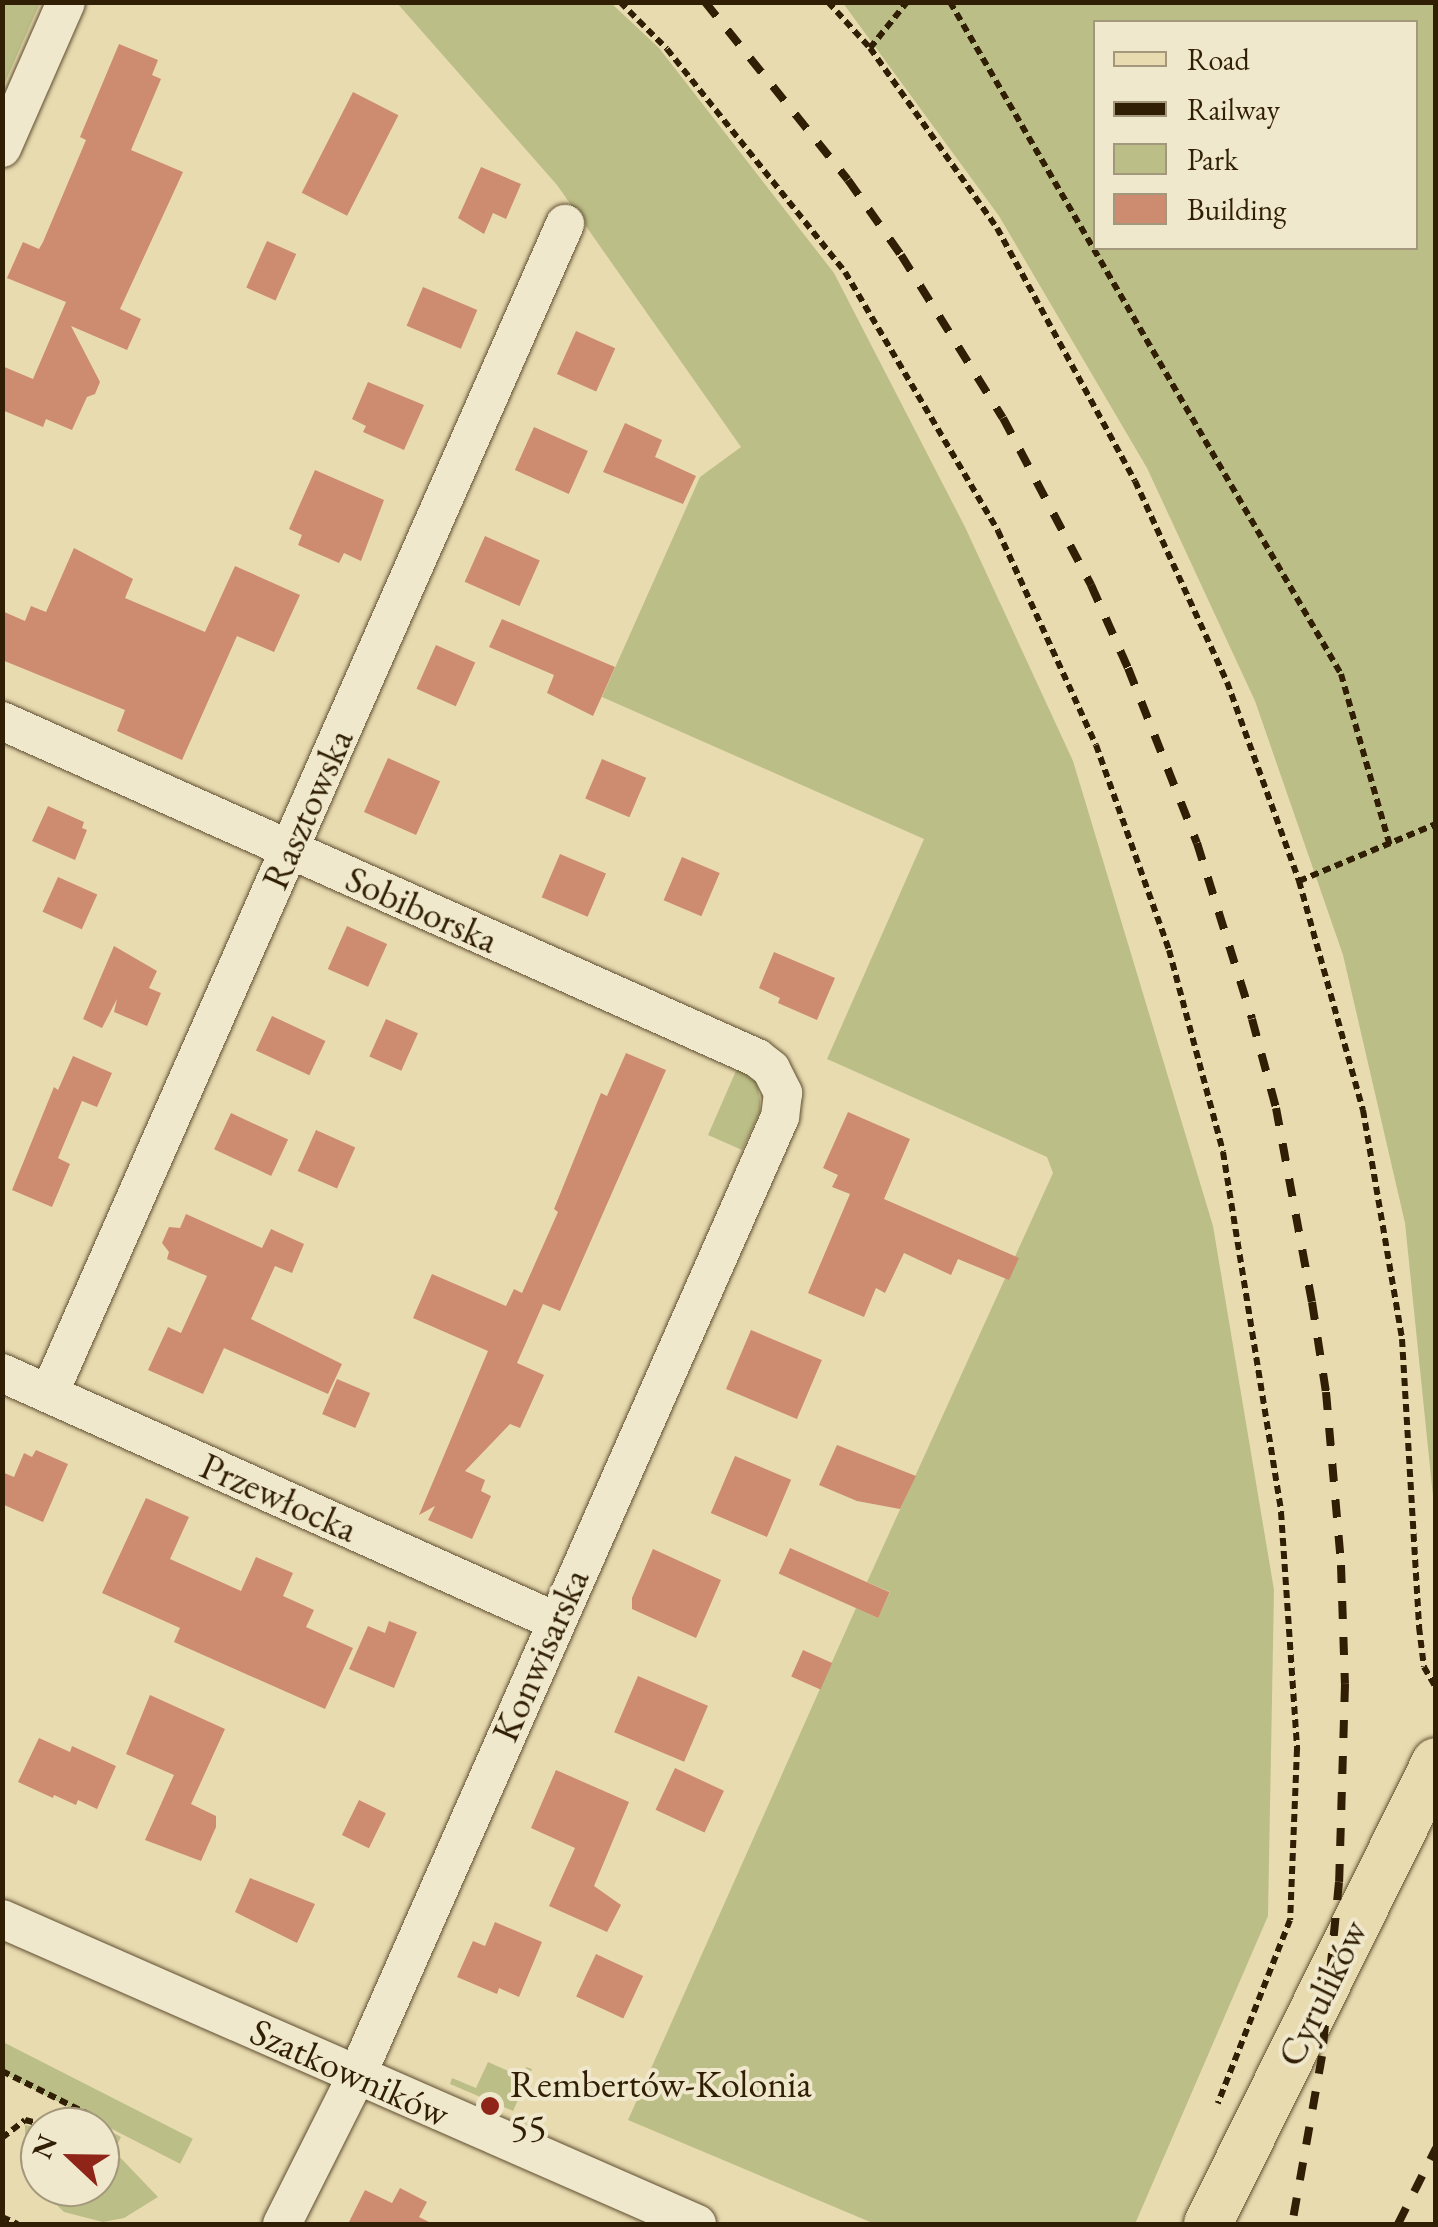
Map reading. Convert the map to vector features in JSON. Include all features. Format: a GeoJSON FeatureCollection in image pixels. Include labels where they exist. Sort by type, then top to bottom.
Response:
{"type":"FeatureCollection","features":[{"type":"Feature","properties":{"kind":"main road","name":"Cyrulików"},"geometry":{"type":"LineString","coordinates":[[1208,2224],[1436,1762]]}},
{"type":"Feature","properties":{"kind":"street"},"geometry":{"type":"LineString","coordinates":[[2,148],[66,2]]}},
{"type":"Feature","properties":{"kind":"street","name":"Rasztowska"},"geometry":{"type":"LineString","coordinates":[[49,1394],[564,224]]}},
{"type":"Feature","properties":{"kind":"street","name":"Sobiborska"},"geometry":{"type":"LineString","coordinates":[[2,721],[756,1058],[779,1082]]}},
{"type":"Feature","properties":{"kind":"street","name":"Konwisarska"},"geometry":{"type":"LineString","coordinates":[[282,2224],[357,2075],[780,1117],[784,1101],[779,1082]]}},
{"type":"Feature","properties":{"kind":"street","name":"Przewłocka"},"geometry":{"type":"LineString","coordinates":[[2,1373],[555,1621]]}},
{"type":"Feature","properties":{"kind":"street","name":"Szatkowników"},"geometry":{"type":"LineString","coordinates":[[2,1919],[697,2224]]}},
{"type":"Feature","properties":{"kind":"path"},"geometry":{"type":"LineString","coordinates":[[620,2],[667,49],[845,272],[998,531],[1096,745],[1169,950],[1223,1152],[1272,1455],[1281,1512],[1298,1749],[1290,1920],[1212,2119]]}},
{"type":"Feature","properties":{"kind":"path"},"geometry":{"type":"LineString","coordinates":[[828,2],[870,48],[997,228],[1135,481],[1227,682],[1299,881],[1363,1110],[1399,1320],[1419,1628],[1424,1667],[1436,1688]]}},
{"type":"Feature","properties":{"kind":"path"},"geometry":{"type":"LineString","coordinates":[[870,48],[907,2]]}},
{"type":"Feature","properties":{"kind":"path"},"geometry":{"type":"LineString","coordinates":[[950,2],[1093,248]]}},
{"type":"Feature","properties":{"kind":"path"},"geometry":{"type":"LineString","coordinates":[[1094,250],[1341,674],[1390,846]]}},
{"type":"Feature","properties":{"kind":"path"},"geometry":{"type":"LineString","coordinates":[[1299,881],[1436,824]]}},
{"type":"Feature","properties":{"kind":"path"},"geometry":{"type":"LineString","coordinates":[[2,2071],[74,2107]]}},
{"type":"Feature","properties":{"kind":"path"},"geometry":{"type":"LineString","coordinates":[[2,2216],[18,2224]]}},
{"type":"Feature","properties":{"kind":"green space"},"geometry":{"type":"Polygon","coordinates":[[[2,3],[40,3],[3,87],[2,3]]]}},
{"type":"Feature","properties":{"kind":"green space"},"geometry":{"type":"Polygon","coordinates":[[[397,3],[611,3],[659,48],[834,273],[965,527],[1073,761],[1213,1226],[1274,1590],[1268,1916],[1135,2224],[875,2224],[628,2120],[856,1608],[878,1618],[890,1592],[867,1582],[1053,1173],[1047,1157],[827,1059],[924,839],[602,697],[700,477],[741,447],[557,185],[397,3]]]}},
{"type":"Feature","properties":{"kind":"green space"},"geometry":{"type":"Polygon","coordinates":[[[843,3],[1435,3],[1435,1516],[1405,1223],[1343,955],[1255,701],[1147,468],[999,216],[843,3]]]}},
{"type":"Feature","properties":{"kind":"green space"},"geometry":{"type":"Polygon","coordinates":[[[739,1064],[757,1083],[760,1100],[760,1112],[742,1150],[708,1135],[739,1064]]]}},
{"type":"Feature","properties":{"kind":"green space"},"geometry":{"type":"Polygon","coordinates":[[[3,2042],[193,2139],[180,2164],[120,2133],[120,2107],[69,2107],[2,2073],[2,2044],[3,2042]]]}},
{"type":"Feature","properties":{"kind":"green space"},"geometry":{"type":"Polygon","coordinates":[[[488,2062],[522,2077],[526,2067],[532,2069],[513,2111],[450,2084],[452,2078],[476,2088],[488,2062]]]}},
{"type":"Feature","properties":{"kind":"green space"},"geometry":{"type":"Polygon","coordinates":[[[120,2157],[158,2197],[124,2218],[103,2222],[64,2212],[59,2207],[120,2207],[120,2157]]]}},
{"type":"Feature","properties":{"kind":"building"},"geometry":{"type":"Polygon","coordinates":[[[119,44],[158,60],[152,75],[161,79],[131,150],[183,172],[120,309],[141,319],[127,350],[71,326],[100,382],[95,394],[87,397],[72,430],[46,419],[43,427],[2,410],[2,366],[33,379],[66,302],[7,278],[23,242],[39,249],[43,242],[86,140],[80,137],[119,44]]]}},
{"type":"Feature","properties":{"kind":"building"},"geometry":{"type":"Polygon","coordinates":[[[353,92],[398,115],[347,216],[302,193],[353,92]]]}},
{"type":"Feature","properties":{"kind":"building"},"geometry":{"type":"Polygon","coordinates":[[[481,167],[521,184],[506,219],[493,213],[484,234],[458,218],[481,167]]]}},
{"type":"Feature","properties":{"kind":"building"},"geometry":{"type":"Polygon","coordinates":[[[267,241],[296,254],[275,301],[246,288],[267,241]]]}},
{"type":"Feature","properties":{"kind":"building"},"geometry":{"type":"Polygon","coordinates":[[[423,287],[477,310],[461,349],[407,326],[423,287]]]}},
{"type":"Feature","properties":{"kind":"building"},"geometry":{"type":"Polygon","coordinates":[[[576,331],[615,348],[596,391],[557,374],[576,331]]]}},
{"type":"Feature","properties":{"kind":"building"},"geometry":{"type":"Polygon","coordinates":[[[368,382],[424,405],[404,450],[363,432],[366,426],[352,419],[368,382]]]}},
{"type":"Feature","properties":{"kind":"building"},"geometry":{"type":"Polygon","coordinates":[[[625,423],[662,440],[655,457],[696,476],[683,504],[603,472],[625,423]]]}},
{"type":"Feature","properties":{"kind":"building"},"geometry":{"type":"Polygon","coordinates":[[[534,427],[588,451],[569,494],[515,470],[534,427]]]}},
{"type":"Feature","properties":{"kind":"building"},"geometry":{"type":"Polygon","coordinates":[[[315,470],[384,500],[361,561],[344,553],[339,563],[298,545],[302,535],[289,529],[315,470]]]}},
{"type":"Feature","properties":{"kind":"building"},"geometry":{"type":"Polygon","coordinates":[[[485,536],[540,560],[519,606],[465,582],[485,536]]]}},
{"type":"Feature","properties":{"kind":"building"},"geometry":{"type":"Polygon","coordinates":[[[74,548],[133,579],[125,598],[205,632],[235,566],[300,595],[274,652],[237,636],[182,760],[117,731],[125,710],[2,660],[2,611],[25,621],[31,606],[46,612],[74,548]]]}},
{"type":"Feature","properties":{"kind":"building"},"geometry":{"type":"Polygon","coordinates":[[[502,619],[615,667],[593,716],[547,693],[554,675],[489,647],[502,619]]]}},
{"type":"Feature","properties":{"kind":"building"},"geometry":{"type":"Polygon","coordinates":[[[436,645],[475,662],[456,706],[416,689],[436,645]]]}},
{"type":"Feature","properties":{"kind":"building"},"geometry":{"type":"Polygon","coordinates":[[[388,758],[440,781],[416,835],[364,812],[388,758]]]}},
{"type":"Feature","properties":{"kind":"building"},"geometry":{"type":"Polygon","coordinates":[[[602,759],[646,778],[629,817],[585,799],[602,759]]]}},
{"type":"Feature","properties":{"kind":"building"},"geometry":{"type":"Polygon","coordinates":[[[48,806],[84,822],[82,828],[87,830],[75,860],[32,841],[48,806]]]}},
{"type":"Feature","properties":{"kind":"building"},"geometry":{"type":"Polygon","coordinates":[[[560,854],[606,874],[588,917],[542,897],[560,854]]]}},
{"type":"Feature","properties":{"kind":"building"},"geometry":{"type":"Polygon","coordinates":[[[682,857],[720,873],[701,916],[664,900],[682,857]]]}},
{"type":"Feature","properties":{"kind":"building"},"geometry":{"type":"Polygon","coordinates":[[[58,877],[97,894],[82,929],[43,912],[58,877]]]}},
{"type":"Feature","properties":{"kind":"building"},"geometry":{"type":"Polygon","coordinates":[[[347,926],[387,944],[368,987],[328,969],[347,926]]]}},
{"type":"Feature","properties":{"kind":"building"},"geometry":{"type":"Polygon","coordinates":[[[114,946],[157,971],[149,988],[161,993],[147,1026],[114,1012],[117,999],[102,1028],[83,1019],[114,946]]]}},
{"type":"Feature","properties":{"kind":"building"},"geometry":{"type":"Polygon","coordinates":[[[774,952],[835,978],[817,1020],[778,1003],[780,998],[759,988],[774,952]]]}},
{"type":"Feature","properties":{"kind":"building"},"geometry":{"type":"Polygon","coordinates":[[[272,1016],[325,1041],[309,1075],[256,1050],[272,1016]]]}},
{"type":"Feature","properties":{"kind":"building"},"geometry":{"type":"Polygon","coordinates":[[[386,1019],[418,1033],[401,1071],[369,1056],[386,1019]]]}},
{"type":"Feature","properties":{"kind":"building"},"geometry":{"type":"Polygon","coordinates":[[[626,1053],[666,1070],[560,1311],[543,1304],[517,1363],[544,1375],[520,1428],[510,1424],[465,1471],[485,1480],[481,1491],[491,1496],[472,1539],[428,1520],[435,1506],[419,1515],[488,1351],[413,1318],[432,1274],[506,1306],[514,1289],[522,1293],[558,1212],[554,1209],[601,1093],[607,1096],[626,1053]]]}},
{"type":"Feature","properties":{"kind":"building"},"geometry":{"type":"Polygon","coordinates":[[[73,1056],[112,1073],[97,1107],[82,1101],[58,1158],[70,1164],[52,1207],[12,1190],[54,1087],[58,1090],[73,1056]]]}},
{"type":"Feature","properties":{"kind":"building"},"geometry":{"type":"Polygon","coordinates":[[[848,1112],[910,1139],[884,1199],[1019,1258],[1009,1280],[958,1259],[951,1275],[904,1253],[885,1293],[876,1288],[864,1317],[808,1293],[850,1194],[832,1187],[838,1175],[823,1168],[848,1112]]]}},
{"type":"Feature","properties":{"kind":"building"},"geometry":{"type":"Polygon","coordinates":[[[231,1113],[288,1140],[271,1176],[214,1149],[231,1113]]]}},
{"type":"Feature","properties":{"kind":"building"},"geometry":{"type":"Polygon","coordinates":[[[316,1130],[355,1147],[337,1189],[298,1171],[316,1130]]]}},
{"type":"Feature","properties":{"kind":"building"},"geometry":{"type":"Polygon","coordinates":[[[186,1214],[262,1248],[271,1229],[304,1244],[292,1273],[275,1266],[251,1319],[342,1364],[328,1394],[224,1348],[203,1394],[148,1370],[168,1327],[181,1333],[207,1276],[167,1259],[169,1252],[162,1243],[169,1227],[180,1228],[186,1214]]]}},
{"type":"Feature","properties":{"kind":"building"},"geometry":{"type":"Polygon","coordinates":[[[751,1330],[822,1360],[797,1419],[726,1389],[751,1330]]]}},
{"type":"Feature","properties":{"kind":"building"},"geometry":{"type":"Polygon","coordinates":[[[337,1379],[370,1393],[355,1428],[322,1414],[337,1379]]]}},
{"type":"Feature","properties":{"kind":"building"},"geometry":{"type":"Polygon","coordinates":[[[837,1445],[916,1476],[900,1509],[857,1501],[819,1485],[837,1445]]]}},
{"type":"Feature","properties":{"kind":"building"},"geometry":{"type":"Polygon","coordinates":[[[36,1450],[68,1464],[43,1522],[2,1504],[2,1472],[14,1477],[24,1453],[32,1457],[36,1450]]]}},
{"type":"Feature","properties":{"kind":"building"},"geometry":{"type":"Polygon","coordinates":[[[735,1456],[791,1480],[767,1537],[711,1513],[735,1456]]]}},
{"type":"Feature","properties":{"kind":"building"},"geometry":{"type":"Polygon","coordinates":[[[146,1498],[189,1517],[170,1559],[241,1591],[256,1557],[293,1573],[283,1596],[314,1610],[306,1627],[353,1648],[325,1709],[174,1642],[180,1628],[102,1593],[146,1498]]]}},
{"type":"Feature","properties":{"kind":"building"},"geometry":{"type":"Polygon","coordinates":[[[790,1548],[890,1592],[878,1618],[779,1574],[790,1548]]]}},
{"type":"Feature","properties":{"kind":"building"},"geometry":{"type":"Polygon","coordinates":[[[653,1549],[721,1580],[696,1638],[632,1609],[632,1598],[653,1549]]]}},
{"type":"Feature","properties":{"kind":"building"},"geometry":{"type":"Polygon","coordinates":[[[389,1621],[417,1632],[394,1688],[349,1669],[368,1626],[385,1633],[389,1621]]]}},
{"type":"Feature","properties":{"kind":"building"},"geometry":{"type":"Polygon","coordinates":[[[803,1650],[832,1663],[820,1690],[791,1676],[803,1650]]]}},
{"type":"Feature","properties":{"kind":"building"},"geometry":{"type":"Polygon","coordinates":[[[638,1676],[708,1706],[684,1762],[614,1732],[638,1676]]]}},
{"type":"Feature","properties":{"kind":"building"},"geometry":{"type":"Polygon","coordinates":[[[150,1695],[225,1729],[191,1804],[216,1816],[216,1827],[201,1861],[145,1840],[174,1775],[126,1754],[150,1695]]]}},
{"type":"Feature","properties":{"kind":"building"},"geometry":{"type":"Polygon","coordinates":[[[39,1738],[70,1752],[72,1746],[116,1766],[97,1809],[78,1800],[76,1805],[54,1795],[53,1798],[18,1782],[39,1738]]]}},
{"type":"Feature","properties":{"kind":"building"},"geometry":{"type":"Polygon","coordinates":[[[675,1768],[724,1791],[705,1833],[656,1810],[675,1768]]]}},
{"type":"Feature","properties":{"kind":"building"},"geometry":{"type":"Polygon","coordinates":[[[556,1770],[629,1802],[594,1886],[621,1905],[607,1932],[549,1906],[575,1848],[531,1828],[556,1770]]]}},
{"type":"Feature","properties":{"kind":"building"},"geometry":{"type":"Polygon","coordinates":[[[359,1800],[386,1813],[369,1848],[342,1835],[359,1800]]]}},
{"type":"Feature","properties":{"kind":"building"},"geometry":{"type":"Polygon","coordinates":[[[250,1878],[315,1904],[297,1943],[235,1912],[250,1878]]]}},
{"type":"Feature","properties":{"kind":"building"},"geometry":{"type":"Polygon","coordinates":[[[495,1922],[542,1942],[519,1997],[499,1988],[497,1994],[457,1977],[473,1941],[485,1946],[495,1922]]]}},
{"type":"Feature","properties":{"kind":"building"},"geometry":{"type":"Polygon","coordinates":[[[596,1954],[643,1976],[623,2019],[576,1997],[596,1954]]]}},
{"type":"Feature","properties":{"kind":"building"},"geometry":{"type":"Polygon","coordinates":[[[400,2188],[427,2202],[419,2217],[433,2224],[348,2224],[365,2190],[392,2203],[400,2188]]]}},
{"type":"Feature","properties":{"kind":"railway"},"geometry":{"type":"LineString","coordinates":[[705,2],[848,180],[901,255],[1003,418],[1091,585],[1197,843],[1276,1108],[1326,1392],[1341,1565],[1345,1684],[1339,1882],[1322,2056],[1292,2224]]}},
{"type":"Feature","properties":{"kind":"railway"},"geometry":{"type":"LineString","coordinates":[[1398,2224],[1436,2148]]}},
{"type":"Feature","properties":{"kind":"place","name":"Rembertów-Kolonia 55"},"geometry":{"type":"Point","coordinates":[490,2106]}}]}
